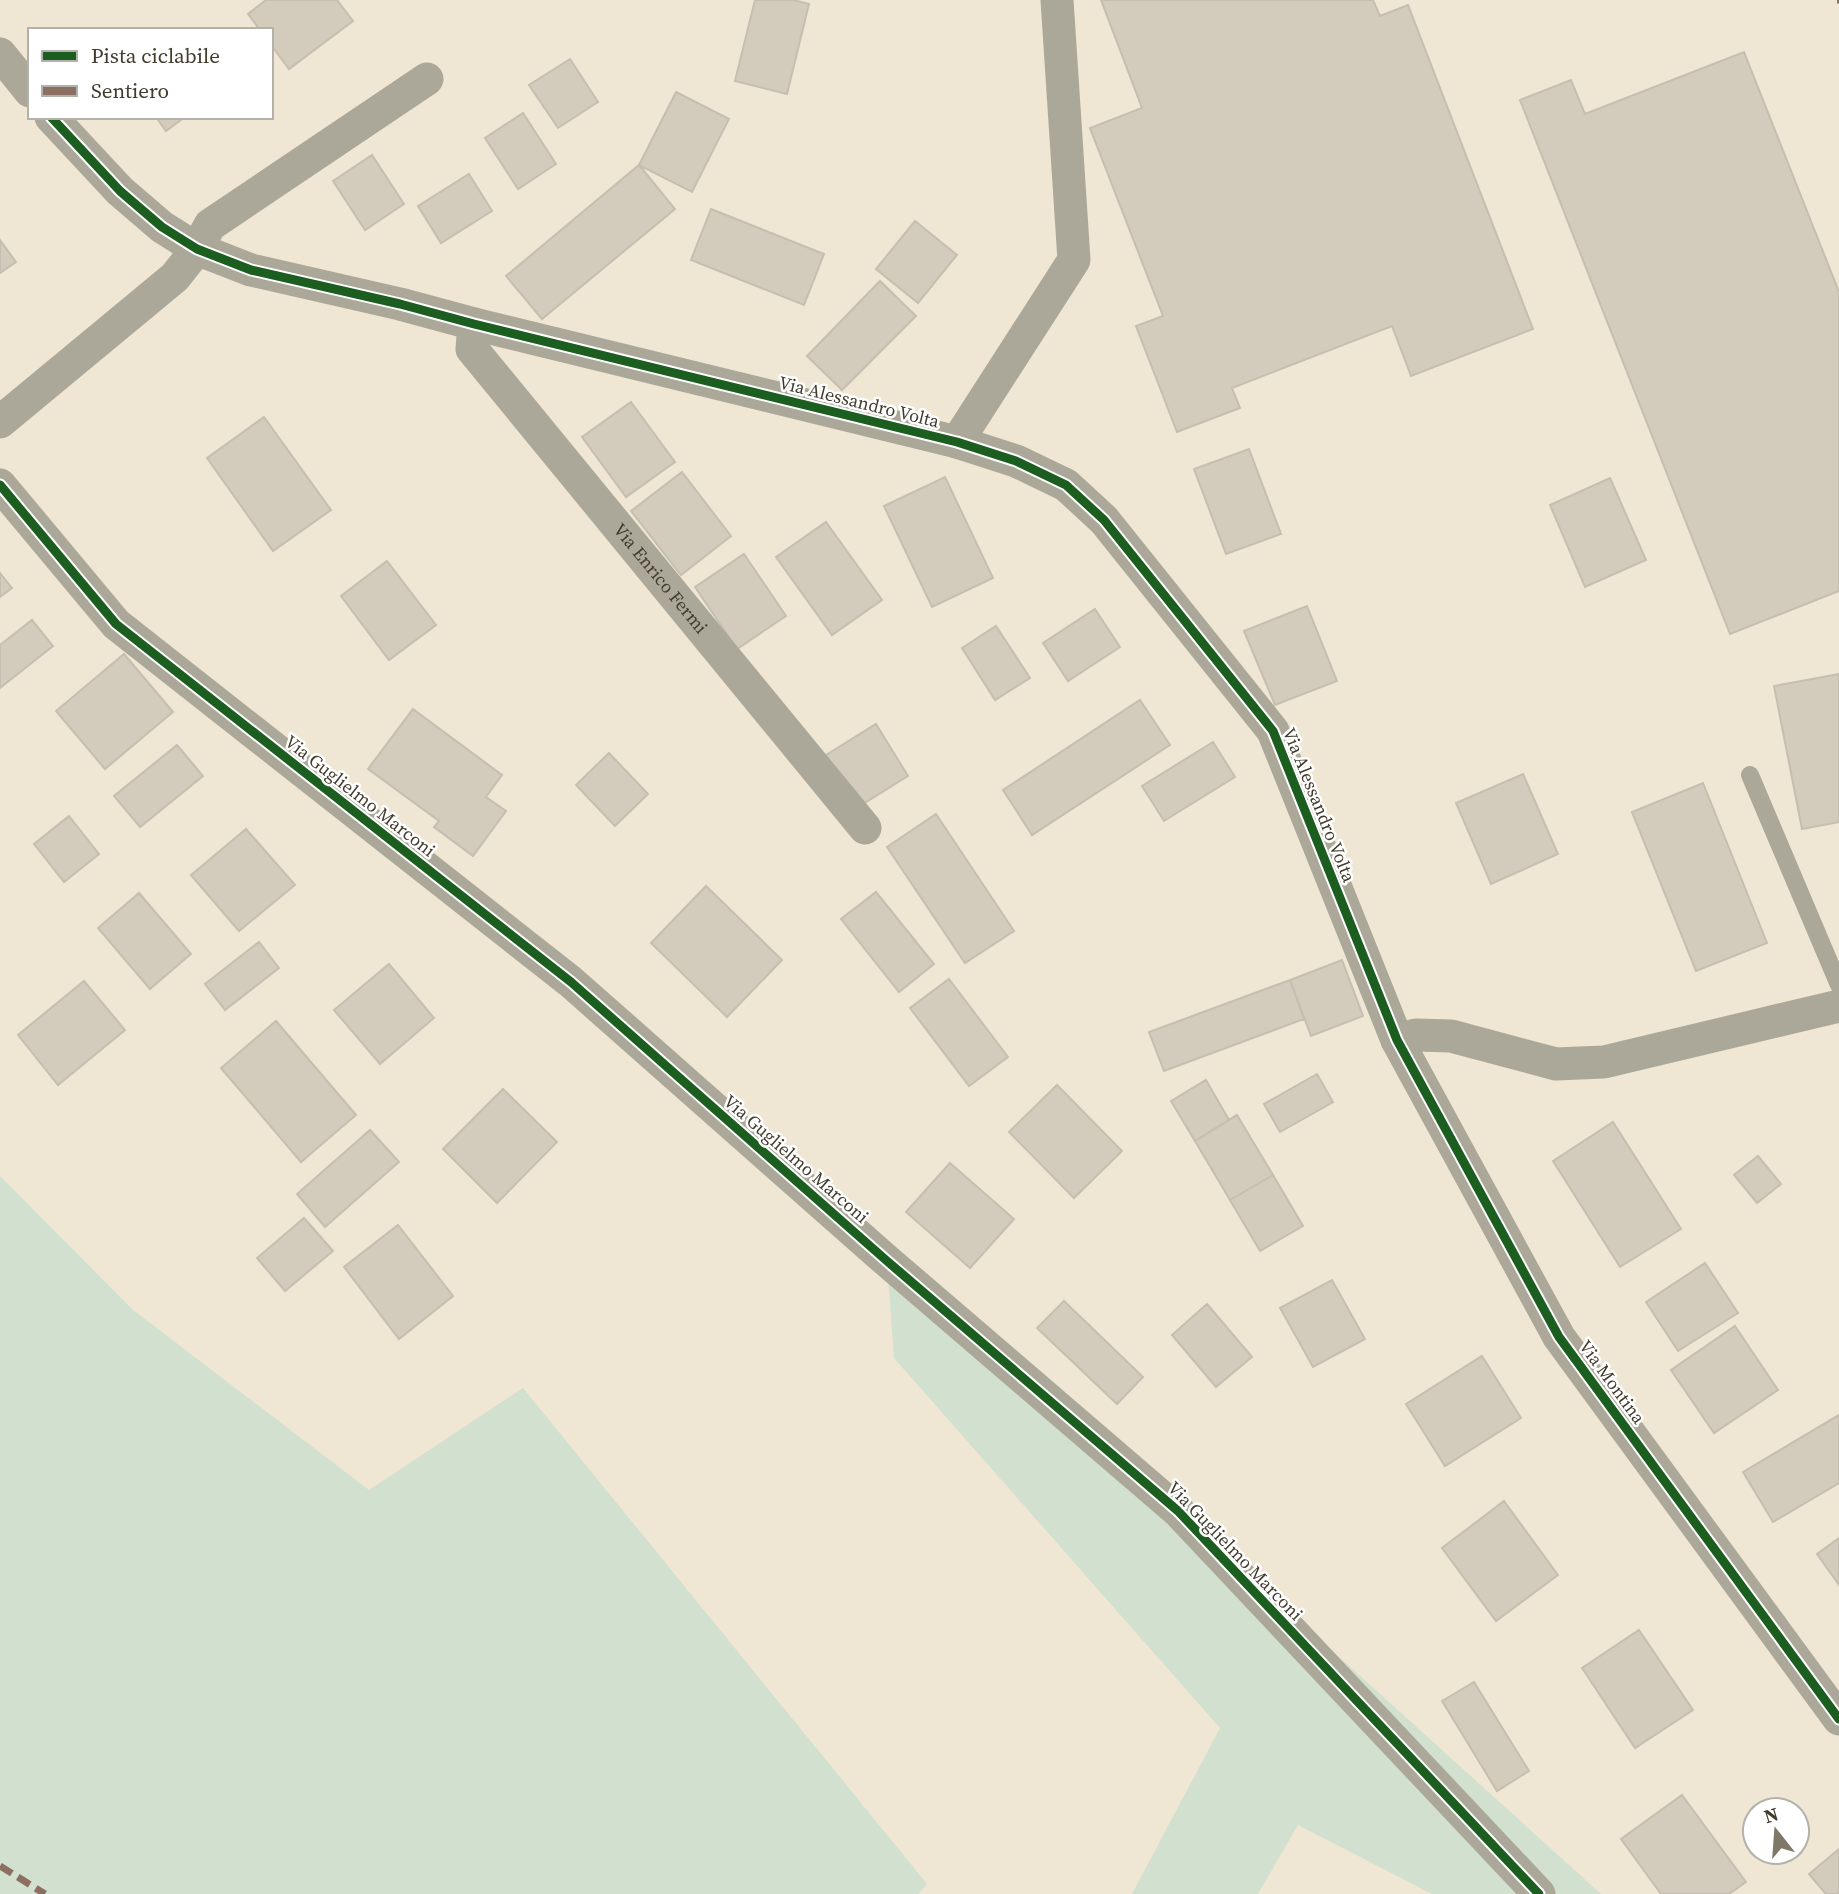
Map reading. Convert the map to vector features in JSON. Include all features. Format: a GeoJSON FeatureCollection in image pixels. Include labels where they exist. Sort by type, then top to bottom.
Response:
{"type":"FeatureCollection","features":[{"type":"Feature","properties":{"kind":"street"},"geometry":{"type":"LineString","coordinates":[[957,442],[1074,260],[1057,0]]}},
{"type":"Feature","properties":{"kind":"street"},"geometry":{"type":"LineString","coordinates":[[0,54],[28,89]]}},
{"type":"Feature","properties":{"kind":"street"},"geometry":{"type":"LineString","coordinates":[[0,422],[175,277],[210,225],[427,79]]}},
{"type":"Feature","properties":{"kind":"street","name":"Via Alessandro Volta"},"geometry":{"type":"LineString","coordinates":[[53,119],[120,191],[162,227],[197,248],[251,270],[400,304],[957,442],[1016,461],[1066,485],[1104,520],[1273,731],[1397,1040]]}},
{"type":"Feature","properties":{"kind":"street","name":"Via Enrico Fermi"},"geometry":{"type":"LineString","coordinates":[[474,324],[472,349],[865,828]]}},
{"type":"Feature","properties":{"kind":"street","name":"Via Guglielmo Marconi"},"geometry":{"type":"LineString","coordinates":[[0,485],[116,624],[571,982],[887,1261],[1178,1511],[1539,1894]]}},
{"type":"Feature","properties":{"kind":"street"},"geometry":{"type":"LineString","coordinates":[[1397,1040],[1416,1035],[1451,1035],[1556,1064],[1604,1062],[1839,1006]]}},
{"type":"Feature","properties":{"kind":"street","name":"Via Montina"},"geometry":{"type":"LineString","coordinates":[[1397,1040],[1559,1337],[1839,1719]]}},
{"type":"Feature","properties":{"kind":"lane"},"geometry":{"type":"LineString","coordinates":[[1750,775],[1839,985]]}},
{"type":"Feature","properties":{"kind":"green space"},"geometry":{"type":"Polygon","coordinates":[[[0,1176],[133,1310],[369,1490],[523,1388],[927,1884],[918,1894],[0,1894],[0,1176]]]}},
{"type":"Feature","properties":{"kind":"green space"},"geometry":{"type":"Polygon","coordinates":[[[887,1261],[1178,1511],[1601,1894],[1432,1894],[1298,1825],[1258,1894],[1132,1894],[1220,1728],[894,1358],[887,1261]]]}},
{"type":"Feature","properties":{"kind":"building"},"geometry":{"type":"Polygon","coordinates":[[[266,0],[337,0],[353,21],[289,69],[273,48],[273,28],[258,28],[248,14],[266,0]]]}},
{"type":"Feature","properties":{"kind":"building"},"geometry":{"type":"Polygon","coordinates":[[[755,0],[793,0],[809,4],[787,94],[735,81],[755,0]]]}},
{"type":"Feature","properties":{"kind":"building"},"geometry":{"type":"Polygon","coordinates":[[[1101,0],[1373,0],[1380,16],[1408,5],[1533,329],[1411,376],[1392,326],[1232,388],[1240,408],[1177,432],[1136,326],[1163,316],[1090,128],[1142,108],[1101,0]]]}},
{"type":"Feature","properties":{"kind":"building"},"geometry":{"type":"Polygon","coordinates":[[[1744,52],[1839,292],[1839,591],[1730,634],[1520,100],[1571,80],[1585,114],[1744,52]]]}},
{"type":"Feature","properties":{"kind":"building"},"geometry":{"type":"Polygon","coordinates":[[[570,59],[598,102],[558,128],[529,85],[570,59]]]}},
{"type":"Feature","properties":{"kind":"building"},"geometry":{"type":"Polygon","coordinates":[[[676,92],[729,119],[692,192],[639,165],[676,92]]]}},
{"type":"Feature","properties":{"kind":"building"},"geometry":{"type":"Polygon","coordinates":[[[523,113],[556,164],[518,189],[485,138],[523,113]]]}},
{"type":"Feature","properties":{"kind":"building"},"geometry":{"type":"Polygon","coordinates":[[[157,119],[182,119],[166,131],[157,119]]]}},
{"type":"Feature","properties":{"kind":"building"},"geometry":{"type":"Polygon","coordinates":[[[372,155],[404,204],[365,230],[333,181],[372,155]]]}},
{"type":"Feature","properties":{"kind":"building"},"geometry":{"type":"Polygon","coordinates":[[[639,165],[675,209],[542,319],[506,276],[639,165]]]}},
{"type":"Feature","properties":{"kind":"building"},"geometry":{"type":"Polygon","coordinates":[[[469,174],[492,211],[441,243],[418,206],[469,174]]]}},
{"type":"Feature","properties":{"kind":"building"},"geometry":{"type":"Polygon","coordinates":[[[711,209],[824,254],[804,305],[691,260],[711,209]]]}},
{"type":"Feature","properties":{"kind":"building"},"geometry":{"type":"Polygon","coordinates":[[[915,221],[957,255],[918,303],[876,269],[915,221]]]}},
{"type":"Feature","properties":{"kind":"building"},"geometry":{"type":"Polygon","coordinates":[[[0,240],[16,262],[0,273],[0,240]]]}},
{"type":"Feature","properties":{"kind":"building"},"geometry":{"type":"Polygon","coordinates":[[[880,281],[916,316],[842,390],[807,356],[880,281]]]}},
{"type":"Feature","properties":{"kind":"building"},"geometry":{"type":"Polygon","coordinates":[[[631,402],[675,462],[626,497],[582,437],[631,402]]]}},
{"type":"Feature","properties":{"kind":"building"},"geometry":{"type":"Polygon","coordinates":[[[264,417],[331,510],[273,551],[207,458],[264,417]]]}},
{"type":"Feature","properties":{"kind":"building"},"geometry":{"type":"Polygon","coordinates":[[[1249,449],[1281,534],[1226,554],[1194,469],[1249,449]]]}},
{"type":"Feature","properties":{"kind":"building"},"geometry":{"type":"Polygon","coordinates":[[[682,472],[731,536],[681,575],[631,511],[682,472]]]}},
{"type":"Feature","properties":{"kind":"building"},"geometry":{"type":"Polygon","coordinates":[[[945,477],[993,578],[932,607],[884,506],[945,477]]]}},
{"type":"Feature","properties":{"kind":"building"},"geometry":{"type":"Polygon","coordinates":[[[1610,478],[1646,560],[1585,587],[1550,505],[1610,478]]]}},
{"type":"Feature","properties":{"kind":"building"},"geometry":{"type":"Polygon","coordinates":[[[826,522],[882,600],[832,635],[776,557],[826,522]]]}},
{"type":"Feature","properties":{"kind":"building"},"geometry":{"type":"Polygon","coordinates":[[[744,554],[786,616],[737,649],[695,587],[744,554]]]}},
{"type":"Feature","properties":{"kind":"building"},"geometry":{"type":"Polygon","coordinates":[[[387,561],[436,625],[389,660],[341,596],[387,561]]]}},
{"type":"Feature","properties":{"kind":"building"},"geometry":{"type":"Polygon","coordinates":[[[0,573],[12,588],[0,597],[0,573]]]}},
{"type":"Feature","properties":{"kind":"building"},"geometry":{"type":"Polygon","coordinates":[[[1307,606],[1337,681],[1275,705],[1244,631],[1307,606]]]}},
{"type":"Feature","properties":{"kind":"building"},"geometry":{"type":"Polygon","coordinates":[[[1095,609],[1120,647],[1068,681],[1043,643],[1095,609]]]}},
{"type":"Feature","properties":{"kind":"building"},"geometry":{"type":"Polygon","coordinates":[[[32,620],[53,646],[0,688],[0,645],[32,620]]]}},
{"type":"Feature","properties":{"kind":"building"},"geometry":{"type":"Polygon","coordinates":[[[996,626],[1030,678],[995,700],[962,648],[996,626]]]}},
{"type":"Feature","properties":{"kind":"building"},"geometry":{"type":"Polygon","coordinates":[[[124,654],[173,712],[105,769],[56,711],[124,654]]]}},
{"type":"Feature","properties":{"kind":"building"},"geometry":{"type":"Polygon","coordinates":[[[1839,674],[1839,822],[1802,829],[1774,686],[1839,674]]]}},
{"type":"Feature","properties":{"kind":"building"},"geometry":{"type":"Polygon","coordinates":[[[1140,700],[1170,745],[1032,835],[1003,790],[1140,700]]]}},
{"type":"Feature","properties":{"kind":"building"},"geometry":{"type":"Polygon","coordinates":[[[413,709],[502,775],[486,797],[506,811],[473,856],[434,827],[439,821],[368,769],[413,709]]]}},
{"type":"Feature","properties":{"kind":"building"},"geometry":{"type":"Polygon","coordinates":[[[876,724],[908,776],[858,807],[826,755],[876,724]]]}},
{"type":"Feature","properties":{"kind":"building"},"geometry":{"type":"Polygon","coordinates":[[[1213,742],[1235,777],[1164,821],[1142,786],[1213,742]]]}},
{"type":"Feature","properties":{"kind":"building"},"geometry":{"type":"Polygon","coordinates":[[[177,745],[203,776],[140,827],[114,796],[177,745]]]}},
{"type":"Feature","properties":{"kind":"building"},"geometry":{"type":"Polygon","coordinates":[[[609,753],[648,794],[615,826],[576,785],[609,753]]]}},
{"type":"Feature","properties":{"kind":"building"},"geometry":{"type":"Polygon","coordinates":[[[1523,774],[1558,854],[1491,884],[1456,803],[1523,774]]]}},
{"type":"Feature","properties":{"kind":"building"},"geometry":{"type":"Polygon","coordinates":[[[1703,783],[1767,943],[1696,971],[1632,812],[1703,783]]]}},
{"type":"Feature","properties":{"kind":"building"},"geometry":{"type":"Polygon","coordinates":[[[936,814],[1014,931],[965,963],[887,847],[936,814]]]}},
{"type":"Feature","properties":{"kind":"building"},"geometry":{"type":"Polygon","coordinates":[[[69,816],[99,854],[64,882],[34,844],[69,816]]]}},
{"type":"Feature","properties":{"kind":"building"},"geometry":{"type":"Polygon","coordinates":[[[246,829],[295,885],[239,931],[191,875],[246,829]]]}},
{"type":"Feature","properties":{"kind":"building"},"geometry":{"type":"Polygon","coordinates":[[[706,886],[782,960],[727,1017],[651,943],[706,886]]]}},
{"type":"Feature","properties":{"kind":"building"},"geometry":{"type":"Polygon","coordinates":[[[876,892],[934,964],[899,992],[841,919],[876,892]]]}},
{"type":"Feature","properties":{"kind":"building"},"geometry":{"type":"Polygon","coordinates":[[[139,893],[191,954],[150,989],[98,928],[139,893]]]}},
{"type":"Feature","properties":{"kind":"building"},"geometry":{"type":"Polygon","coordinates":[[[259,942],[279,968],[225,1010],[205,984],[259,942]]]}},
{"type":"Feature","properties":{"kind":"building"},"geometry":{"type":"Polygon","coordinates":[[[1342,960],[1363,1016],[1311,1036],[1290,980],[1342,960]]]}},
{"type":"Feature","properties":{"kind":"building"},"geometry":{"type":"Polygon","coordinates":[[[389,964],[434,1018],[380,1064],[334,1010],[389,964]]]}},
{"type":"Feature","properties":{"kind":"building"},"geometry":{"type":"Polygon","coordinates":[[[949,979],[1008,1057],[969,1086],[910,1008],[949,979]]]}},
{"type":"Feature","properties":{"kind":"building"},"geometry":{"type":"Polygon","coordinates":[[[1290,980],[1304,1019],[1164,1071],[1149,1032],[1290,980]]]}},
{"type":"Feature","properties":{"kind":"building"},"geometry":{"type":"Polygon","coordinates":[[[84,981],[125,1030],[58,1085],[18,1035],[84,981]]]}},
{"type":"Feature","properties":{"kind":"building"},"geometry":{"type":"Polygon","coordinates":[[[276,1021],[356,1115],[301,1162],[221,1068],[276,1021]]]}},
{"type":"Feature","properties":{"kind":"building"},"geometry":{"type":"Polygon","coordinates":[[[1317,1074],[1333,1102],[1280,1132],[1264,1104],[1317,1074]]]}},
{"type":"Feature","properties":{"kind":"building"},"geometry":{"type":"Polygon","coordinates":[[[1206,1080],[1229,1120],[1195,1141],[1171,1101],[1206,1080]]]}},
{"type":"Feature","properties":{"kind":"building"},"geometry":{"type":"Polygon","coordinates":[[[1057,1085],[1122,1151],[1074,1198],[1009,1132],[1057,1085]]]}},
{"type":"Feature","properties":{"kind":"building"},"geometry":{"type":"Polygon","coordinates":[[[503,1089],[557,1142],[497,1203],[443,1149],[503,1089]]]}},
{"type":"Feature","properties":{"kind":"building"},"geometry":{"type":"Polygon","coordinates":[[[1237,1115],[1273,1175],[1230,1200],[1195,1141],[1237,1115]]]}},
{"type":"Feature","properties":{"kind":"building"},"geometry":{"type":"Polygon","coordinates":[[[1613,1122],[1681,1229],[1620,1267],[1553,1161],[1613,1122]]]}},
{"type":"Feature","properties":{"kind":"building"},"geometry":{"type":"Polygon","coordinates":[[[370,1130],[399,1162],[325,1227],[297,1194],[370,1130]]]}},
{"type":"Feature","properties":{"kind":"building"},"geometry":{"type":"Polygon","coordinates":[[[1758,1156],[1781,1184],[1757,1203],[1734,1175],[1758,1156]]]}},
{"type":"Feature","properties":{"kind":"building"},"geometry":{"type":"Polygon","coordinates":[[[950,1163],[1014,1219],[970,1268],[906,1212],[950,1163]]]}},
{"type":"Feature","properties":{"kind":"building"},"geometry":{"type":"Polygon","coordinates":[[[1273,1175],[1303,1226],[1260,1251],[1230,1200],[1273,1175]]]}},
{"type":"Feature","properties":{"kind":"building"},"geometry":{"type":"Polygon","coordinates":[[[304,1218],[333,1251],[285,1291],[257,1258],[304,1218]]]}},
{"type":"Feature","properties":{"kind":"building"},"geometry":{"type":"Polygon","coordinates":[[[398,1225],[453,1296],[399,1339],[344,1267],[398,1225]]]}},
{"type":"Feature","properties":{"kind":"building"},"geometry":{"type":"Polygon","coordinates":[[[1705,1263],[1738,1313],[1678,1351],[1646,1302],[1705,1263]]]}},
{"type":"Feature","properties":{"kind":"building"},"geometry":{"type":"Polygon","coordinates":[[[1332,1280],[1365,1339],[1313,1367],[1280,1308],[1332,1280]]]}},
{"type":"Feature","properties":{"kind":"building"},"geometry":{"type":"Polygon","coordinates":[[[1064,1301],[1143,1377],[1117,1404],[1037,1328],[1064,1301]]]}},
{"type":"Feature","properties":{"kind":"building"},"geometry":{"type":"Polygon","coordinates":[[[1207,1304],[1252,1357],[1216,1387],[1172,1335],[1207,1304]]]}},
{"type":"Feature","properties":{"kind":"building"},"geometry":{"type":"Polygon","coordinates":[[[1735,1326],[1778,1390],[1714,1433],[1671,1370],[1735,1326]]]}},
{"type":"Feature","properties":{"kind":"building"},"geometry":{"type":"Polygon","coordinates":[[[1482,1356],[1521,1418],[1445,1466],[1406,1404],[1482,1356]]]}},
{"type":"Feature","properties":{"kind":"building"},"geometry":{"type":"Polygon","coordinates":[[[1839,1415],[1839,1483],[1773,1522],[1743,1472],[1839,1415]]]}},
{"type":"Feature","properties":{"kind":"building"},"geometry":{"type":"Polygon","coordinates":[[[1504,1501],[1558,1575],[1496,1621],[1442,1548],[1504,1501]]]}},
{"type":"Feature","properties":{"kind":"building"},"geometry":{"type":"Polygon","coordinates":[[[1839,1538],[1839,1585],[1817,1554],[1839,1538]]]}},
{"type":"Feature","properties":{"kind":"building"},"geometry":{"type":"Polygon","coordinates":[[[1639,1630],[1693,1710],[1635,1748],[1582,1668],[1639,1630]]]}},
{"type":"Feature","properties":{"kind":"building"},"geometry":{"type":"Polygon","coordinates":[[[1474,1682],[1529,1771],[1497,1791],[1442,1701],[1474,1682]]]}},
{"type":"Feature","properties":{"kind":"building"},"geometry":{"type":"Polygon","coordinates":[[[1682,1795],[1746,1882],[1729,1894],[1661,1894],[1621,1839],[1682,1795]]]}},
{"type":"Feature","properties":{"kind":"building"},"geometry":{"type":"Polygon","coordinates":[[[1839,1849],[1839,1894],[1826,1894],[1809,1874],[1839,1849]]]}},
{"type":"Feature","properties":{"kind":"marked path"},"geometry":{"type":"LineString","coordinates":[[0,1866],[45,1894]]}},
{"type":"Feature","properties":{"kind":"cycle path"},"geometry":{"type":"LineString","coordinates":[[53,119],[120,191],[162,227],[197,249],[251,270],[400,304],[957,442],[1016,461],[1066,485],[1104,520],[1273,731],[1397,1040],[1559,1337],[1839,1719]]}},
{"type":"Feature","properties":{"kind":"cycle path"},"geometry":{"type":"LineString","coordinates":[[0,485],[116,624],[571,982],[887,1261],[1178,1511],[1539,1894]]}}]}
